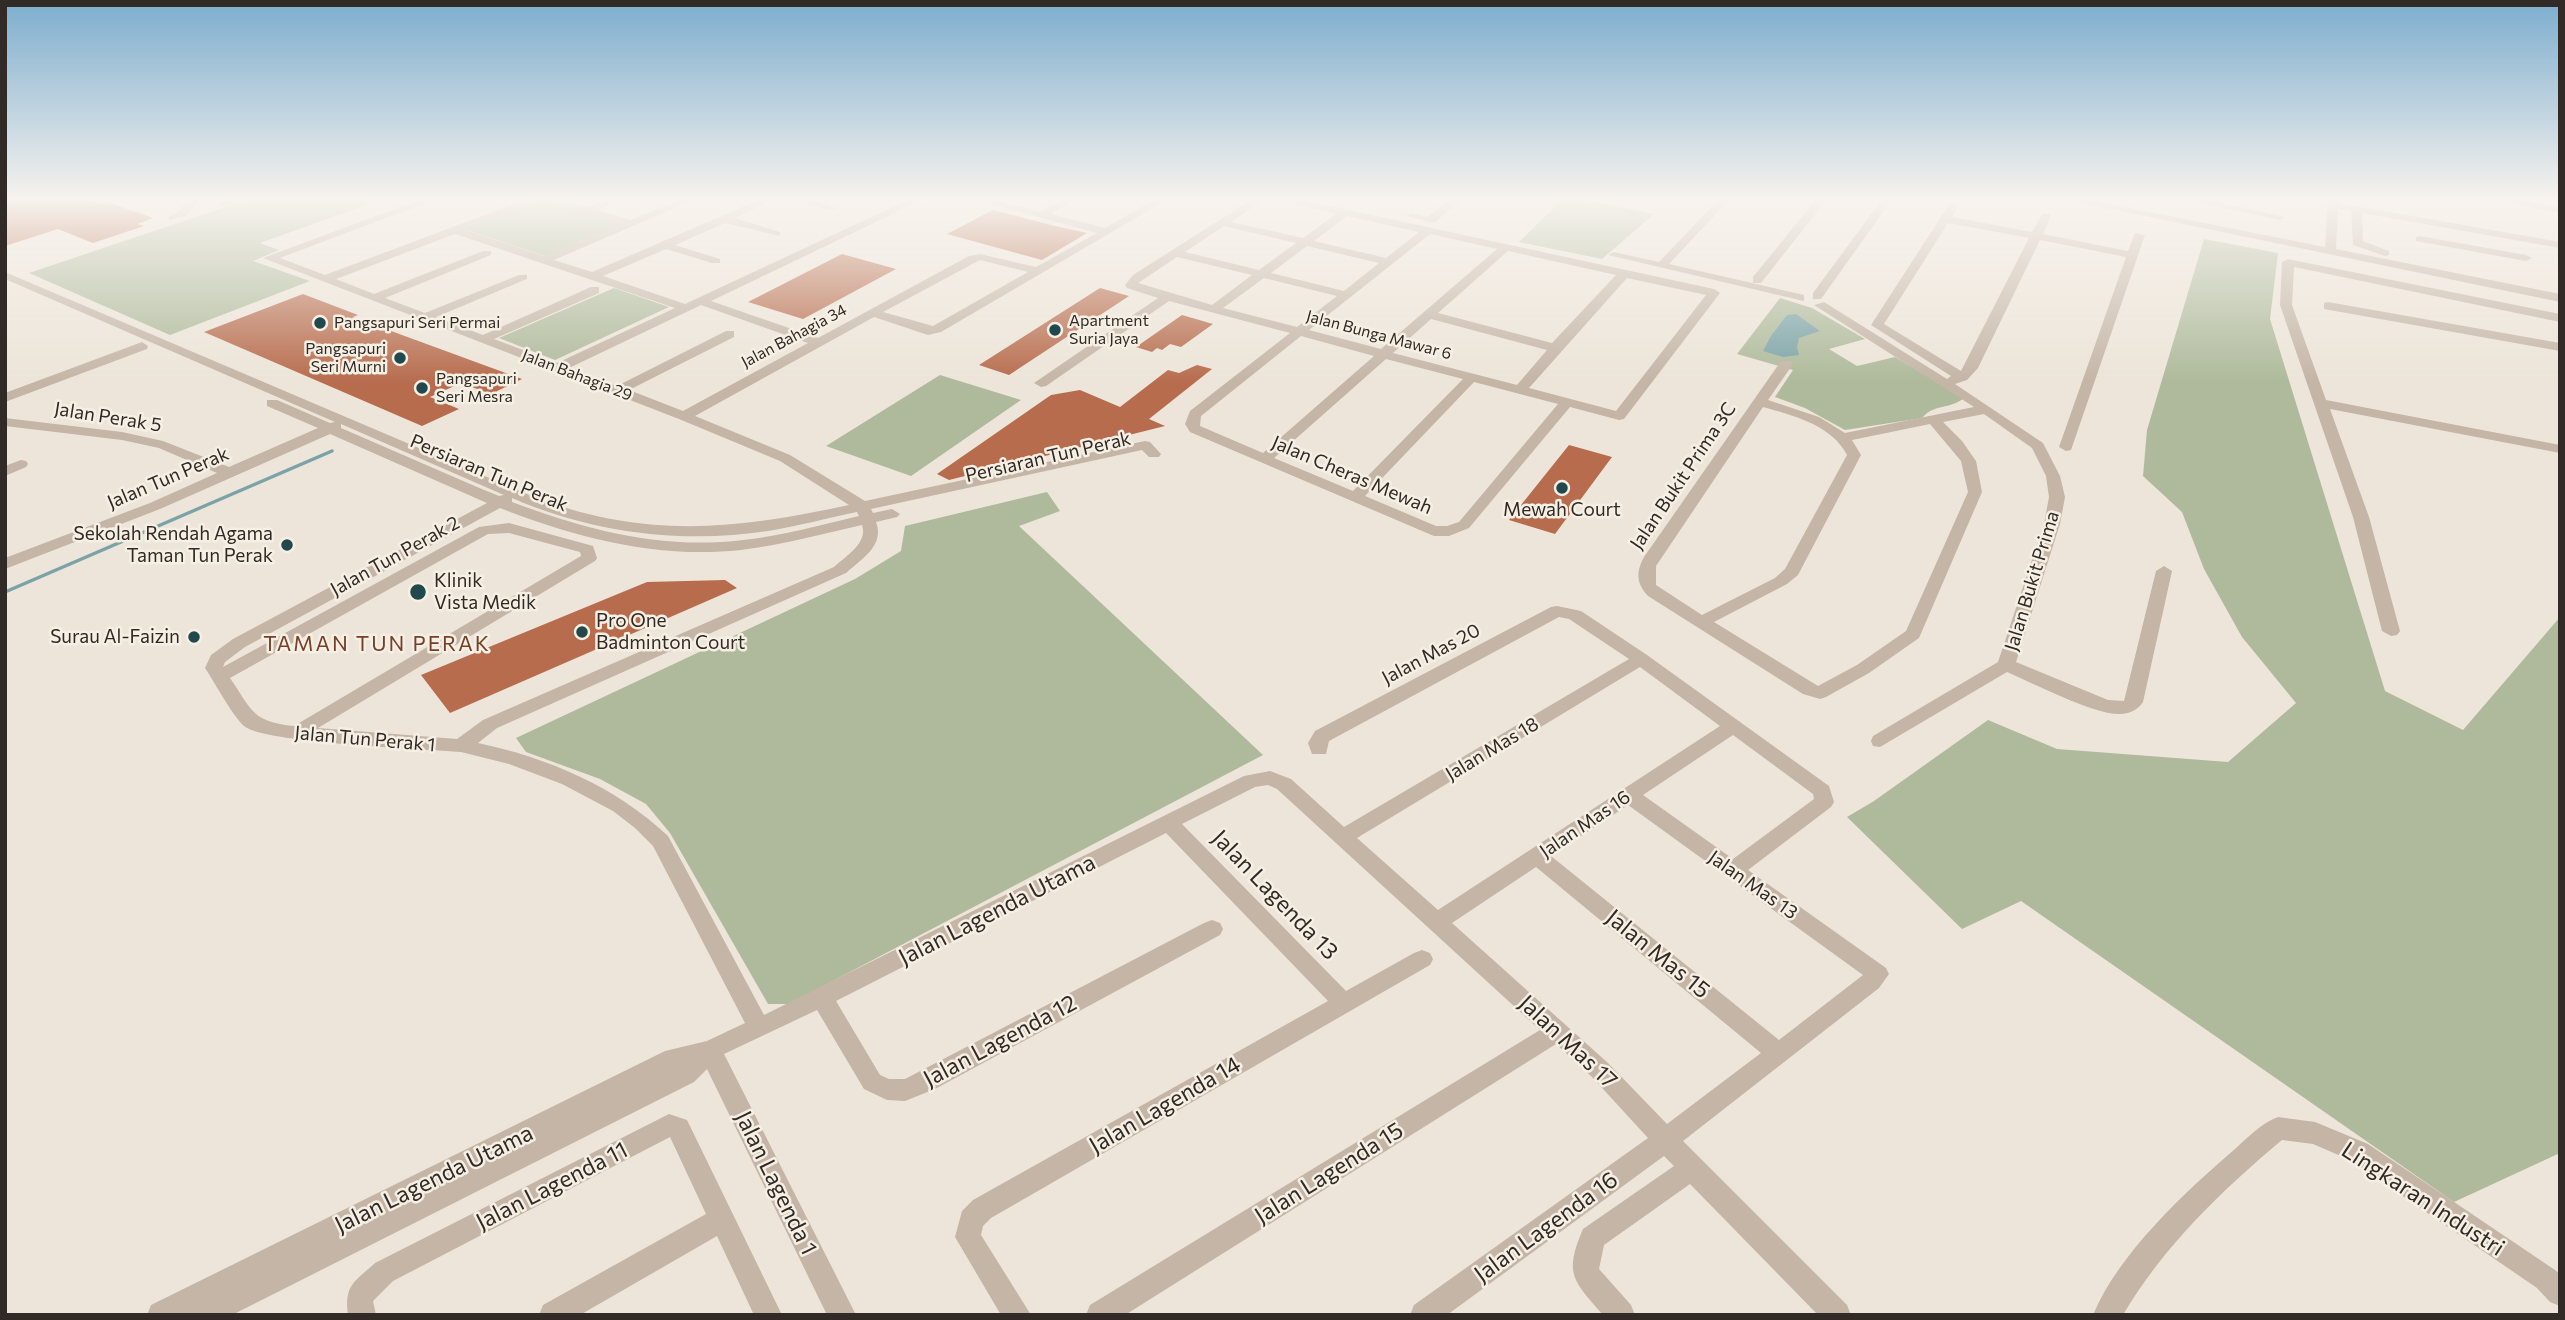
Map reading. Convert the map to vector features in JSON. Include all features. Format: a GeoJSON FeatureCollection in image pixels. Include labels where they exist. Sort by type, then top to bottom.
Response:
{"type":"FeatureCollection","features":[{"type":"Feature","properties":{"kind":"street","name":"Jalan Bahagia 29"},"geometry":{"type":"LineString","coordinates":[[273,260],[684,416],[785,458],[866,512]]}},
{"type":"Feature","properties":{"kind":"street"},"geometry":{"type":"LineString","coordinates":[[326,279],[377,260]]}},
{"type":"Feature","properties":{"kind":"street"},"geometry":{"type":"LineString","coordinates":[[374,298],[470,260]]}},
{"type":"Feature","properties":{"kind":"street"},"geometry":{"type":"LineString","coordinates":[[544,260],[595,283],[683,307]]}},
{"type":"Feature","properties":{"kind":"street"},"geometry":{"type":"LineString","coordinates":[[485,339],[638,260]]}},
{"type":"Feature","properties":{"kind":"street"},"geometry":{"type":"LineString","coordinates":[[712,260],[716,261]]}},
{"type":"Feature","properties":{"kind":"street"},"geometry":{"type":"LineString","coordinates":[[556,368],[786,260]]}},
{"type":"Feature","properties":{"kind":"street","name":"Jalan Bahagia 34"},"geometry":{"type":"LineString","coordinates":[[684,416],[970,260]]}},
{"type":"Feature","properties":{"kind":"street","name":"Jalan Bahagia 34"},"geometry":{"type":"LineString","coordinates":[[992,260],[1038,271]]}},
{"type":"Feature","properties":{"kind":"street"},"geometry":{"type":"LineString","coordinates":[[873,313],[932,331],[1058,260]]}},
{"type":"Feature","properties":{"kind":"street","name":"Jalan Bunga Mawar 6"},"geometry":{"type":"LineString","coordinates":[[1165,260],[1137,277],[1131,285],[1167,297],[1619,416],[1714,293],[1624,274]]}},
{"type":"Feature","properties":{"kind":"street"},"geometry":{"type":"LineString","coordinates":[[1202,260],[1346,295]]}},
{"type":"Feature","properties":{"kind":"street"},"geometry":{"type":"LineString","coordinates":[[1214,309],[1282,260]]}},
{"type":"Feature","properties":{"kind":"street"},"geometry":{"type":"LineString","coordinates":[[1379,260],[1389,262]]}},
{"type":"Feature","properties":{"kind":"street"},"geometry":{"type":"LineString","coordinates":[[1300,332],[1392,260]]}},
{"type":"Feature","properties":{"kind":"street"},"geometry":{"type":"LineString","coordinates":[[1265,458],[1491,260]]}},
{"type":"Feature","properties":{"kind":"street"},"geometry":{"type":"LineString","coordinates":[[1558,260],[1624,274]]}},
{"type":"Feature","properties":{"kind":"street","name":"Jalan Bukit Prima"},"geometry":{"type":"LineString","coordinates":[[1637,260],[1800,298],[1808,304],[1819,300],[2038,446],[2053,476],[2057,497],[2052,524],[2006,665],[1880,741]]}},
{"type":"Feature","properties":{"kind":"street"},"geometry":{"type":"LineString","coordinates":[[1662,265],[1667,260]]}},
{"type":"Feature","properties":{"kind":"street"},"geometry":{"type":"LineString","coordinates":[[1757,280],[1773,260]]}},
{"type":"Feature","properties":{"kind":"street"},"geometry":{"type":"LineString","coordinates":[[1819,300],[1846,260]]}},
{"type":"Feature","properties":{"kind":"street"},"geometry":{"type":"LineString","coordinates":[[1920,260],[1877,325],[1962,377]]}},
{"type":"Feature","properties":{"kind":"street"},"geometry":{"type":"LineString","coordinates":[[1944,383],[1962,377],[1971,368],[2025,260]]}},
{"type":"Feature","properties":{"kind":"street"},"geometry":{"type":"LineString","coordinates":[[2066,447],[2131,260]]}},
{"type":"Feature","properties":{"kind":"street"},"geometry":{"type":"LineString","coordinates":[[2368,260],[2560,298]]}},
{"type":"Feature","properties":{"kind":"street"},"geometry":{"type":"LineString","coordinates":[[2460,260],[2560,287]]}},
{"type":"Feature","properties":{"kind":"street"},"geometry":{"type":"LineString","coordinates":[[2391,631],[2361,517],[2286,305],[2288,262],[2560,318]]}},
{"type":"Feature","properties":{"kind":"street"},"geometry":{"type":"LineString","coordinates":[[1520,390],[1624,274]]}},
{"type":"Feature","properties":{"kind":"street","name":"Persiaran Tun Perak"},"geometry":{"type":"LineString","coordinates":[[5,275],[514,494],[570,516],[602,523],[688,532],[757,528],[866,512],[937,505],[1154,454],[1145,445],[928,495],[866,512],[762,541],[688,547],[619,541],[555,526],[5,286]]}},
{"type":"Feature","properties":{"kind":"street"},"geometry":{"type":"LineString","coordinates":[[427,317],[523,277]]}},
{"type":"Feature","properties":{"kind":"street"},"geometry":{"type":"LineString","coordinates":[[1041,383],[1167,297]]}},
{"type":"Feature","properties":{"kind":"street"},"geometry":{"type":"LineString","coordinates":[[698,300],[818,342]]}},
{"type":"Feature","properties":{"kind":"street"},"geometry":{"type":"LineString","coordinates":[[2328,306],[2560,347]]}},
{"type":"Feature","properties":{"kind":"street"},"geometry":{"type":"LineString","coordinates":[[1431,315],[1555,348]]}},
{"type":"Feature","properties":{"kind":"street","name":"Jalan Cheras Mewah"},"geometry":{"type":"LineString","coordinates":[[1300,332],[1195,414],[1192,424],[1195,429],[1434,531],[1459,528],[1567,402]]}},
{"type":"Feature","properties":{"kind":"street"},"geometry":{"type":"LineString","coordinates":[[616,392],[730,334]]}},
{"type":"Feature","properties":{"kind":"street"},"geometry":{"type":"LineString","coordinates":[[5,398],[142,346]]}},
{"type":"Feature","properties":{"kind":"street","name":"Jalan Bukit Prima 3C"},"geometry":{"type":"LineString","coordinates":[[1786,364],[1645,568],[1650,589],[1809,690],[1819,693],[1863,669],[1913,634],[1975,492],[1973,468],[1961,447],[1934,421]]}},
{"type":"Feature","properties":{"kind":"street"},"geometry":{"type":"LineString","coordinates":[[1355,498],[1468,380]]}},
{"type":"Feature","properties":{"kind":"street"},"geometry":{"type":"LineString","coordinates":[[1759,402],[1797,413],[1845,437],[1986,409]]}},
{"type":"Feature","properties":{"kind":"street"},"geometry":{"type":"LineString","coordinates":[[2320,403],[2560,449]]}},
{"type":"Feature","properties":{"kind":"street","name":"Jalan Tun Perak"},"geometry":{"type":"LineString","coordinates":[[5,564],[230,473],[344,421]]}},
{"type":"Feature","properties":{"kind":"street","name":"Jalan Perak 5"},"geometry":{"type":"LineString","coordinates":[[9,424],[122,436],[163,445],[230,473]]}},
{"type":"Feature","properties":{"kind":"street"},"geometry":{"type":"LineString","coordinates":[[1703,621],[1781,581],[1792,572],[1854,455],[1845,437]]}},
{"type":"Feature","properties":{"kind":"street"},"geometry":{"type":"LineString","coordinates":[[5,472],[21,464]]}},
{"type":"Feature","properties":{"kind":"street"},"geometry":{"type":"LineString","coordinates":[[464,521],[473,505],[471,491]]}},
{"type":"Feature","properties":{"kind":"street"},"geometry":{"type":"LineString","coordinates":[[220,676],[214,668],[217,659],[239,643],[514,494]]}},
{"type":"Feature","properties":{"kind":"street"},"geometry":{"type":"LineString","coordinates":[[464,521],[493,513],[522,512]]}},
{"type":"Feature","properties":{"kind":"street"},"geometry":{"type":"LineString","coordinates":[[461,746],[490,724],[840,570],[869,543],[872,532],[866,512]]}},
{"type":"Feature","properties":{"kind":"street","name":"Jalan Tun Perak 2"},"geometry":{"type":"LineString","coordinates":[[220,676],[485,530],[509,528],[587,549],[589,558],[294,734]]}},
{"type":"Feature","properties":{"kind":"street"},"geometry":{"type":"LineString","coordinates":[[2006,665],[2103,705],[2128,708],[2134,702],[2164,571]]}},
{"type":"Feature","properties":{"kind":"street","name":"Jalan Mas 20"},"geometry":{"type":"LineString","coordinates":[[1319,749],[1317,743],[1322,736],[1557,611],[1575,615],[1641,659]]}},
{"type":"Feature","properties":{"kind":"street"},"geometry":{"type":"LineString","coordinates":[[1641,659],[1822,791],[1824,802],[1733,870]]}},
{"type":"Feature","properties":{"kind":"street","name":"Jalan Mas 18"},"geometry":{"type":"LineString","coordinates":[[1343,837],[1641,659]]}},
{"type":"Feature","properties":{"kind":"street","name":"Jalan Tun Perak 1"},"geometry":{"type":"LineString","coordinates":[[220,676],[251,722],[268,730],[461,746],[493,752],[556,775],[625,808],[644,822],[661,841],[759,1027]]}},
{"type":"Feature","properties":{"kind":"street","name":"Jalan Mas 16"},"geometry":{"type":"LineString","coordinates":[[1437,922],[1733,726]]}},
{"type":"Feature","properties":{"kind":"street","name":"Jalan Lagenda Utama"},"geometry":{"type":"LineString","coordinates":[[161,1315],[673,1058],[710,1050],[822,998],[1251,781],[1270,778],[1284,784]]}},
{"type":"Feature","properties":{"kind":"street","name":"Jalan Mas 17"},"geometry":{"type":"LineString","coordinates":[[1284,784],[1600,1070],[1837,1315]]}},
{"type":"Feature","properties":{"kind":"street","name":"Jalan Mas 13"},"geometry":{"type":"LineString","coordinates":[[1628,796],[1878,974]]}},
{"type":"Feature","properties":{"kind":"street","name":"Jalan Lagenda 13"},"geometry":{"type":"LineString","coordinates":[[1168,824],[1344,1003]]}},
{"type":"Feature","properties":{"kind":"street","name":"Jalan Mas 15"},"geometry":{"type":"LineString","coordinates":[[1537,856],[1779,1053]]}},
{"type":"Feature","properties":{"kind":"street","name":"Jalan Lagenda 12"},"geometry":{"type":"LineString","coordinates":[[822,998],[872,1082],[887,1089],[905,1090],[927,1082],[1212,929]]}},
{"type":"Feature","properties":{"kind":"street","name":"Jalan Lagenda 14"},"geometry":{"type":"LineString","coordinates":[[1017,1315],[968,1237],[971,1220],[982,1209],[1422,959]]}},
{"type":"Feature","properties":{"kind":"street","name":"Jalan Lagenda 16"},"geometry":{"type":"LineString","coordinates":[[1424,1315],[1667,1139],[1878,974]]}},
{"type":"Feature","properties":{"kind":"street","name":"Jalan Lagenda 15"},"geometry":{"type":"LineString","coordinates":[[1100,1315],[1558,1031]]}},
{"type":"Feature","properties":{"kind":"street","name":"Jalan Lagenda Utama"},"geometry":{"type":"LineString","coordinates":[[203,1315],[686,1075],[710,1050]]}},
{"type":"Feature","properties":{"kind":"street","name":"Jalan Lagenda 1"},"geometry":{"type":"LineString","coordinates":[[710,1050],[842,1315]]}},
{"type":"Feature","properties":{"kind":"street","name":"Jalan Lagenda 11"},"geometry":{"type":"LineString","coordinates":[[362,1315],[359,1296],[384,1272],[669,1125],[678,1128],[721,1220]]}},
{"type":"Feature","properties":{"kind":"street","name":"Lingkaran Industri"},"geometry":{"type":"LineString","coordinates":[[2107,1315],[2122,1285],[2236,1162],[2278,1128],[2315,1133],[2359,1152],[2546,1279],[2560,1293]]}},
{"type":"Feature","properties":{"kind":"street"},"geometry":{"type":"LineString","coordinates":[[1620,1315],[1585,1273],[1592,1238],[1692,1168]]}},
{"type":"Feature","properties":{"kind":"street"},"geometry":{"type":"LineString","coordinates":[[553,1315],[721,1220],[768,1315]]}},
{"type":"Feature","properties":{"kind":"green space"},"geometry":{"type":"Polygon","coordinates":[[[69,260],[256,260],[253,261],[310,281],[170,335],[29,273],[69,260]]]}},
{"type":"Feature","properties":{"kind":"green space"},"geometry":{"type":"Polygon","coordinates":[[[2198,260],[2277,260],[2270,319],[2385,691],[2463,730],[2560,617],[2560,1153],[2454,1202],[2021,901],[1962,929],[1847,817],[1874,801],[1988,720],[2057,749],[2228,762],[2296,703],[2242,637],[2204,569],[2182,512],[2143,476],[2147,430],[2198,260]]]}},
{"type":"Feature","properties":{"kind":"green space"},"geometry":{"type":"Polygon","coordinates":[[[614,288],[669,307],[555,360],[499,338],[614,288]]]}},
{"type":"Feature","properties":{"kind":"green space"},"geometry":{"type":"Polygon","coordinates":[[[1780,298],[1812,308],[1865,339],[1829,349],[1857,366],[1895,357],[1964,398],[1932,410],[1922,418],[1845,430],[1805,408],[1775,397],[1793,370],[1737,354],[1780,298]]]}},
{"type":"Feature","properties":{"kind":"green space"},"geometry":{"type":"Polygon","coordinates":[[[940,375],[1021,400],[911,476],[826,446],[940,375]]]}},
{"type":"Feature","properties":{"kind":"green space"},"geometry":{"type":"Polygon","coordinates":[[[1047,492],[1060,511],[1019,526],[1263,755],[789,1004],[768,1004],[670,833],[646,804],[600,779],[526,752],[516,738],[855,579],[901,551],[905,526],[1047,492]]]}},
{"type":"Feature","properties":{"kind":"water"},"geometry":{"type":"Polygon","coordinates":[[[1796,314],[1820,331],[1799,338],[1799,355],[1783,357],[1763,351],[1787,315],[1796,314]]]}},
{"type":"Feature","properties":{"kind":"building"},"geometry":{"type":"Polygon","coordinates":[[[831,260],[862,260],[896,269],[803,319],[748,302],[831,260]]]}},
{"type":"Feature","properties":{"kind":"building","name":"Apartment Suria Jaya"},"geometry":{"type":"Polygon","coordinates":[[[1100,288],[1129,296],[1009,375],[979,365],[1100,288]]]}},
{"type":"Feature","properties":{"kind":"building"},"geometry":{"type":"Polygon","coordinates":[[[303,294],[358,315],[353,317],[522,379],[491,394],[461,383],[430,397],[459,409],[422,426],[204,332],[303,294]]]}},
{"type":"Feature","properties":{"kind":"building"},"geometry":{"type":"Polygon","coordinates":[[[1182,315],[1213,324],[1181,347],[1170,344],[1162,350],[1157,348],[1152,352],[1136,347],[1182,315]]]}},
{"type":"Feature","properties":{"kind":"building"},"geometry":{"type":"Polygon","coordinates":[[[1197,365],[1212,369],[1149,419],[1165,426],[949,480],[937,474],[1051,395],[1080,390],[1120,407],[1168,370],[1179,373],[1197,365]]]}},
{"type":"Feature","properties":{"kind":"building","name":"Mewah Court"},"geometry":{"type":"Polygon","coordinates":[[[1569,445],[1612,457],[1555,534],[1509,520],[1569,445]]]}},
{"type":"Feature","properties":{"kind":"building","name":"Pro One Badminton Court"},"geometry":{"type":"Polygon","coordinates":[[[725,580],[737,588],[450,713],[421,675],[647,582],[725,580]]]}},
{"type":"Feature","properties":{"kind":"waterway"},"geometry":{"type":"LineString","coordinates":[[5,592],[332,451]]}},
{"type":"Feature","properties":{"kind":"place","name":"Pangsapuri Seri Permai"},"geometry":{"type":"Point","coordinates":[320,323]}},
{"type":"Feature","properties":{"kind":"place","name":"Apartment Suria Jaya"},"geometry":{"type":"Point","coordinates":[1055,330]}},
{"type":"Feature","properties":{"kind":"place","name":"Pangsapuri Seri Murni"},"geometry":{"type":"Point","coordinates":[400,358]}},
{"type":"Feature","properties":{"kind":"place","name":"Pangsapuri Seri Mesra"},"geometry":{"type":"Point","coordinates":[422,388]}},
{"type":"Feature","properties":{"kind":"place","name":"Mewah Court"},"geometry":{"type":"Point","coordinates":[1562,488]}},
{"type":"Feature","properties":{"kind":"place","name":"Sekolah Rendah Agama Taman Tun Perak"},"geometry":{"type":"Point","coordinates":[287,545]}},
{"type":"Feature","properties":{"kind":"place","name":"Klinik Vista Medik"},"geometry":{"type":"Point","coordinates":[418,592]}},
{"type":"Feature","properties":{"kind":"place","name":"Pro One Badminton Court"},"geometry":{"type":"Point","coordinates":[582,632]}},
{"type":"Feature","properties":{"kind":"place","name":"Surau Al-Faizin"},"geometry":{"type":"Point","coordinates":[194,637]}},
{"type":"Feature","properties":{"kind":"district","name":"TAMAN TUN PERAK"},"geometry":{"type":"Point","coordinates":[377,644]}}]}
